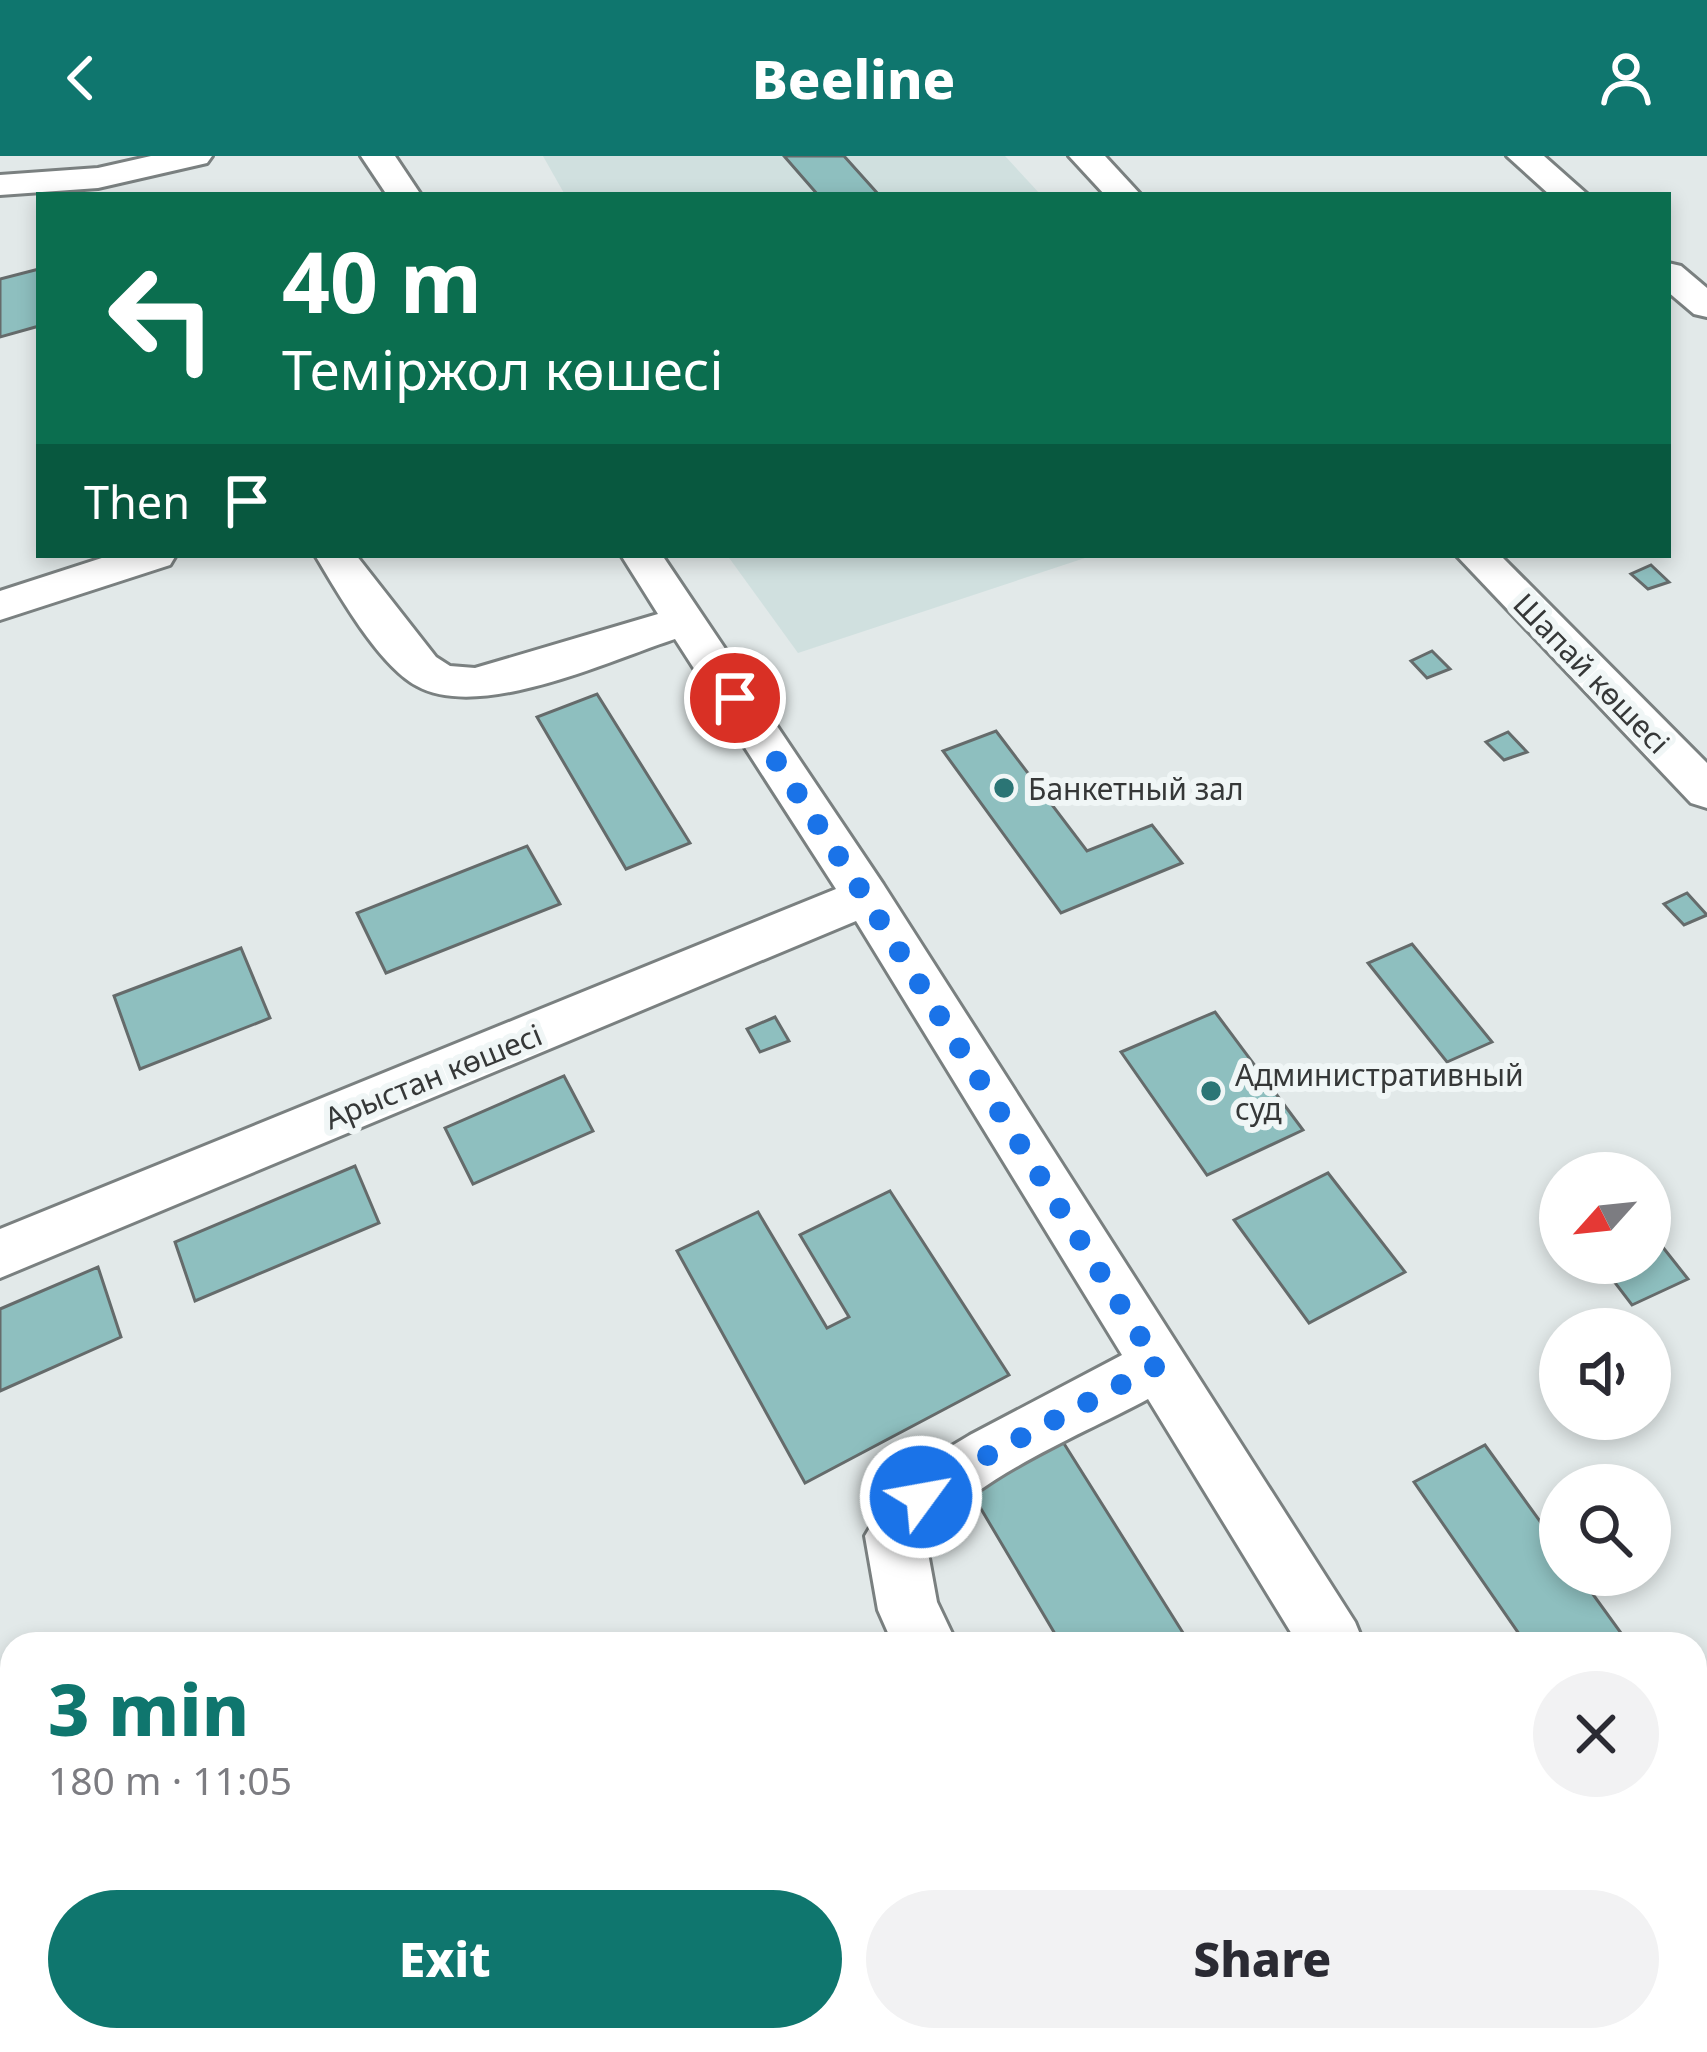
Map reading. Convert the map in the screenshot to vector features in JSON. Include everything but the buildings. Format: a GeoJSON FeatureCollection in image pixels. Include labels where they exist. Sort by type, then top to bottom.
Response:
{"type":"FeatureCollection","features":[{"type":"Feature","properties":{"kind":"street"},"geometry":{"type":"LineString","coordinates":[[0,185],[98,178],[195,156]]}},
{"type":"Feature","properties":{"kind":"street"},"geometry":{"type":"LineString","coordinates":[[378,156],[402,192]]}},
{"type":"Feature","properties":{"kind":"street"},"geometry":{"type":"LineString","coordinates":[[1086,156],[1121,192]]}},
{"type":"Feature","properties":{"kind":"street"},"geometry":{"type":"LineString","coordinates":[[1524,156],[1567,192]]}},
{"type":"Feature","properties":{"kind":"street"},"geometry":{"type":"LineString","coordinates":[[1671,276],[1707,306]]}},
{"type":"Feature","properties":{"kind":"street"},"geometry":{"type":"LineString","coordinates":[[0,606],[146,558]]}},
{"type":"Feature","properties":{"kind":"street"},"geometry":{"type":"LineString","coordinates":[[337,558],[427,674],[458,684],[490,683],[684,620]]}},
{"type":"Feature","properties":{"kind":"street"},"geometry":{"type":"LineString","coordinates":[[643,558],[866,897],[1325,1632]]}},
{"type":"Feature","properties":{"kind":"street","name":"Шапай көшесі"},"geometry":{"type":"LineString","coordinates":[[1479,558],[1707,791]]}},
{"type":"Feature","properties":{"kind":"street","name":"Арыстан көшесі"},"geometry":{"type":"LineString","coordinates":[[0,1254],[866,897]]}},
{"type":"Feature","properties":{"kind":"street"},"geometry":{"type":"LineString","coordinates":[[920,1632],[908,1610],[895,1536],[921,1497],[990,1454],[1158,1365]]}},
{"type":"Feature","properties":{"kind":"shaded area"},"geometry":{"type":"Polygon","coordinates":[[[543,156],[1005,156],[1038,192],[563,192],[543,156]]]}},
{"type":"Feature","properties":{"kind":"shaded area"},"geometry":{"type":"Polygon","coordinates":[[[729,558],[1085,558],[798,653],[729,558]]]}},
{"type":"Feature","properties":{"kind":"place","name":"Банкетный зал"},"geometry":{"type":"Point","coordinates":[1004,788]}},
{"type":"Feature","properties":{"kind":"place","name":"Административный суд"},"geometry":{"type":"Point","coordinates":[1211,1091]}},
{"type":"Feature","properties":{"kind":"route"},"geometry":{"type":"LineString","coordinates":[[735,698],[1158,1365],[990,1454],[921,1497]]}}]}
